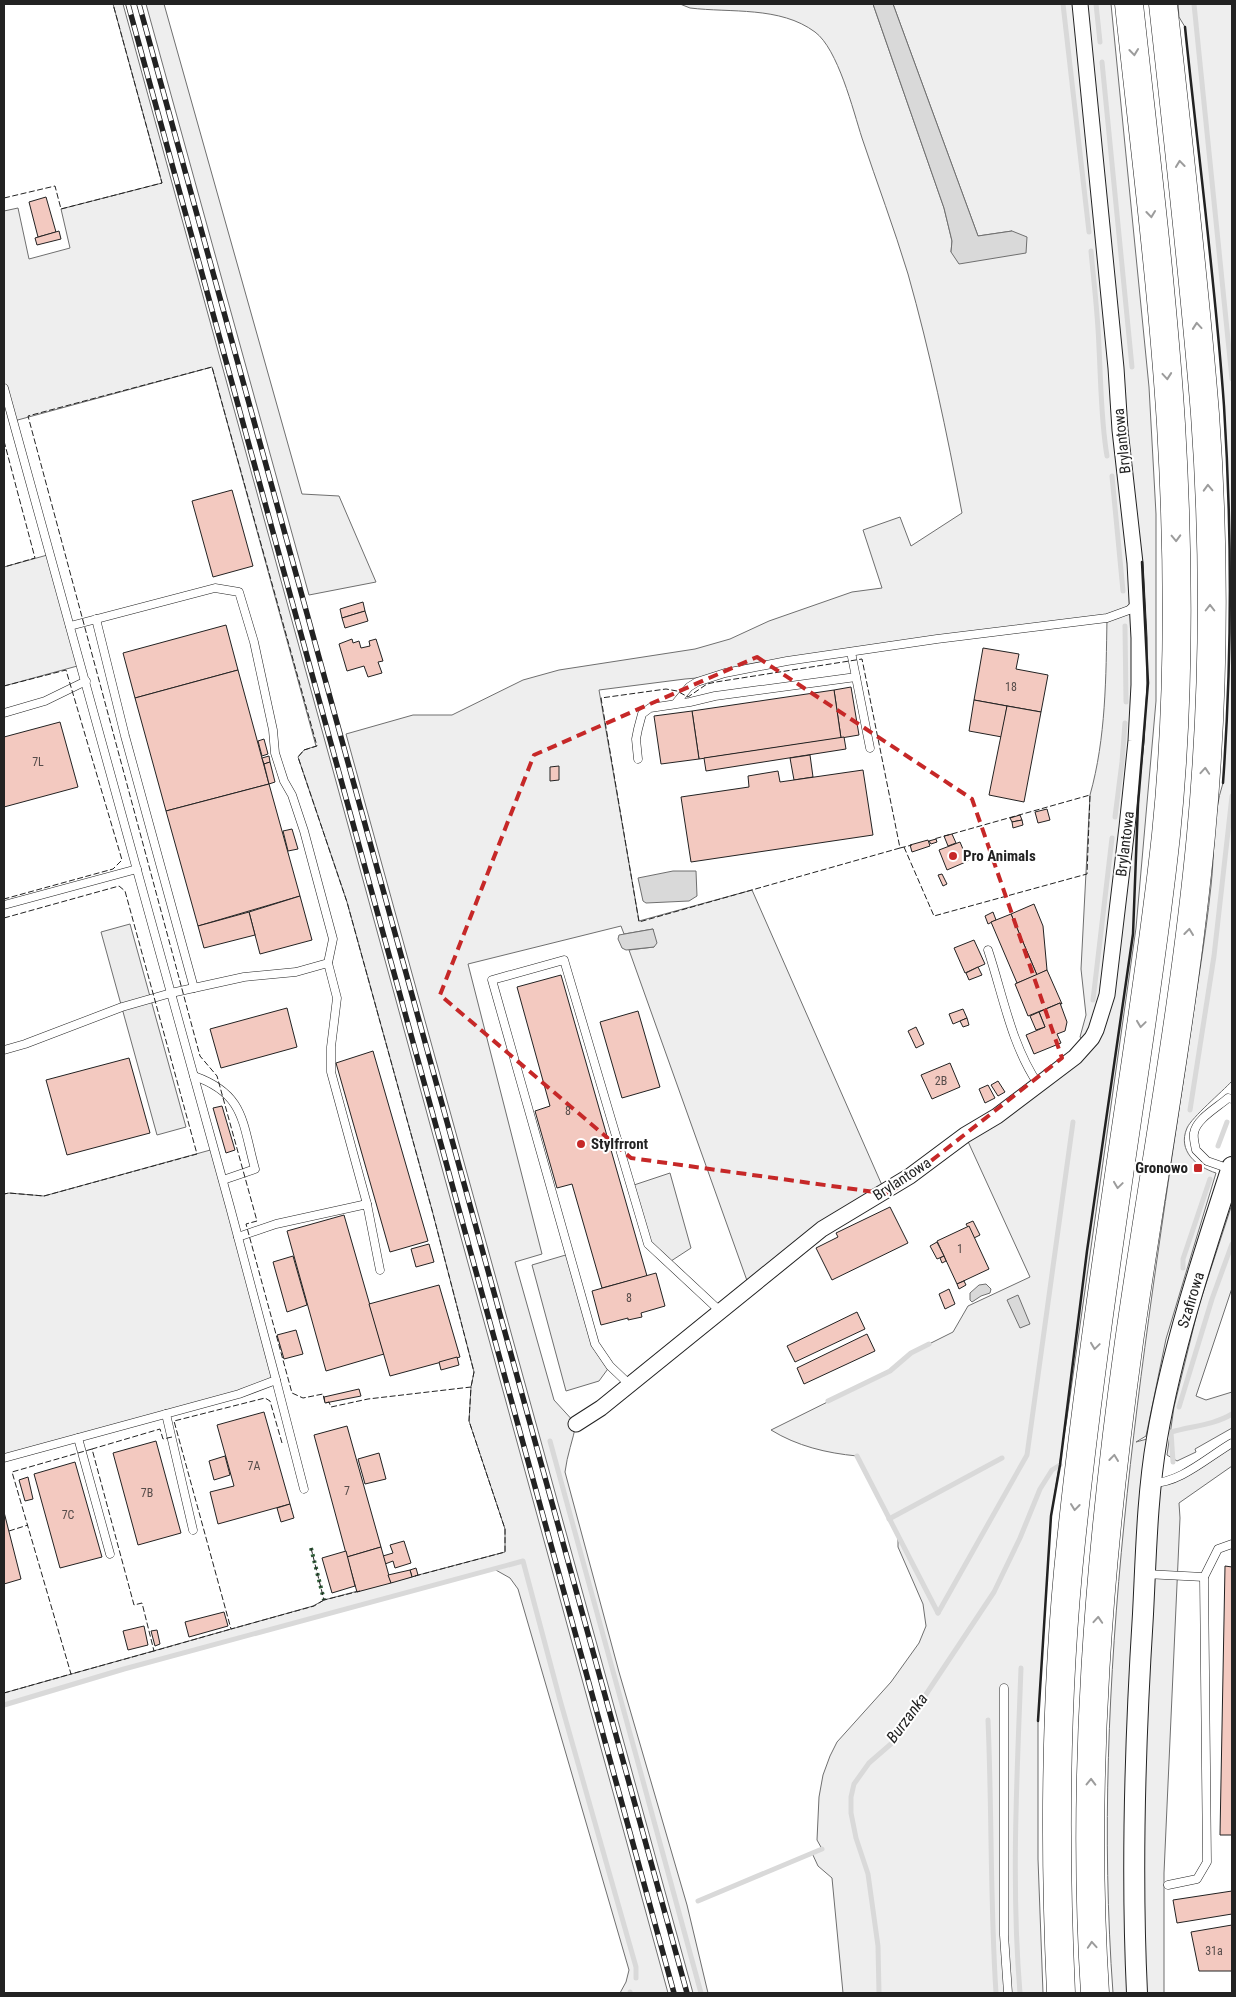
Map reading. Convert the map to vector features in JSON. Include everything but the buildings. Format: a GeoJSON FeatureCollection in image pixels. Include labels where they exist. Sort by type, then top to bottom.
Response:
{"type":"FeatureCollection","features":[{"type":"Feature","properties":{"kind":"highway"},"geometry":{"type":"LineString","coordinates":[[1061,1993],[1056,1888],[1057,1775],[1066,1596],[1086,1410],[1148,976],[1166,833],[1176,691],[1177,555],[1171,421],[1129,4]]}},
{"type":"Feature","properties":{"kind":"highway"},"geometry":{"type":"LineString","coordinates":[[1095,1993],[1091,1932],[1091,1771],[1093,1697],[1105,1544],[1129,1343],[1184,971],[1201,834],[1210,694],[1211,554],[1205,417],[1192,271],[1163,4]]}},
{"type":"Feature","properties":{"kind":"street","name":"Brylantowa"},"geometry":{"type":"LineString","coordinates":[[576,1424],[601,1408],[822,1230],[910,1176],[965,1134],[997,1116],[1075,1056],[1086,1045],[1096,1030],[1105,1007],[1136,741],[1139,685],[1137,603],[1080,4]]}},
{"type":"Feature","properties":{"kind":"street","name":"Szafirowa"},"geometry":{"type":"LineString","coordinates":[[1137,1993],[1133,1897],[1135,1795],[1151,1483],[1158,1436],[1177,1344],[1224,1204],[1232,1168]]}},
{"type":"Feature","properties":{"kind":"lane"},"geometry":{"type":"LineString","coordinates":[[4,388],[223,1180],[304,1489]]}},
{"type":"Feature","properties":{"kind":"lane"},"geometry":{"type":"LineString","coordinates":[[70,626],[215,588],[240,592],[254,642],[273,730],[275,752],[284,781],[292,794],[304,831],[332,939],[328,963],[337,998],[331,1047],[331,1072],[367,1204],[380,1270]]}},
{"type":"Feature","properties":{"kind":"lane"},"geometry":{"type":"LineString","coordinates":[[675,704],[689,687],[709,677],[778,663],[852,652],[1107,618],[1129,610],[1137,603]]}},
{"type":"Feature","properties":{"kind":"lane"},"geometry":{"type":"LineString","coordinates":[[96,619],[125,736],[194,988]]}},
{"type":"Feature","properties":{"kind":"lane"},"geometry":{"type":"LineString","coordinates":[[852,652],[870,748]]}},
{"type":"Feature","properties":{"kind":"lane"},"geometry":{"type":"LineString","coordinates":[[638,759],[636,739],[642,714],[650,708],[715,696],[856,677]]}},
{"type":"Feature","properties":{"kind":"lane"},"geometry":{"type":"LineString","coordinates":[[4,713],[45,701],[86,681]]}},
{"type":"Feature","properties":{"kind":"lane"},"geometry":{"type":"LineString","coordinates":[[4,905],[137,869]]}},
{"type":"Feature","properties":{"kind":"lane"},"geometry":{"type":"LineString","coordinates":[[988,950],[1014,1037],[1028,1068],[1038,1084]]}},
{"type":"Feature","properties":{"kind":"lane"},"geometry":{"type":"LineString","coordinates":[[630,1385],[610,1366],[595,1344],[492,980],[564,960],[648,1244],[721,1312]]}},
{"type":"Feature","properties":{"kind":"lane"},"geometry":{"type":"LineString","coordinates":[[4,1050],[25,1044],[122,1007],[171,993],[244,978],[296,972],[328,963]]}},
{"type":"Feature","properties":{"kind":"lane"},"geometry":{"type":"LineString","coordinates":[[194,1076],[220,1087],[234,1101],[253,1160],[255,1169],[223,1180]]}},
{"type":"Feature","properties":{"kind":"lane"},"geometry":{"type":"LineString","coordinates":[[1232,1099],[1228,1098],[1210,1113],[1198,1124],[1194,1132],[1196,1150],[1207,1161],[1232,1168]]}},
{"type":"Feature","properties":{"kind":"lane"},"geometry":{"type":"LineString","coordinates":[[238,1237],[276,1224],[367,1204]]}},
{"type":"Feature","properties":{"kind":"lane"},"geometry":{"type":"LineString","coordinates":[[4,1458],[239,1394],[276,1380]]}},
{"type":"Feature","properties":{"kind":"lane"},"geometry":{"type":"LineString","coordinates":[[166,1414],[193,1530]]}},
{"type":"Feature","properties":{"kind":"lane"},"geometry":{"type":"LineString","coordinates":[[78,1438],[110,1554]]}},
{"type":"Feature","properties":{"kind":"lane"},"geometry":{"type":"LineString","coordinates":[[1151,1483],[1166,1482],[1181,1475],[1232,1443]]}},
{"type":"Feature","properties":{"kind":"lane"},"geometry":{"type":"LineString","coordinates":[[1168,1885],[1197,1879],[1207,1862],[1204,1577],[1218,1550],[1232,1544]]}},
{"type":"Feature","properties":{"kind":"lane"},"geometry":{"type":"LineString","coordinates":[[1145,1574],[1204,1577]]}},
{"type":"Feature","properties":{"kind":"lane"},"geometry":{"type":"LineString","coordinates":[[1004,1688],[1004,1935],[1008,1993]]}},
{"type":"Feature","properties":{"kind":"highlighted area"},"geometry":{"type":"Polygon","coordinates":[[[757,657],[972,799],[1062,1058],[889,1194],[631,1158],[440,995],[534,755],[757,657]]]}},
{"type":"Feature","properties":{"kind":"shaded area"},"geometry":{"type":"Polygon","coordinates":[[[113,4],[123,4],[668,1993],[620,1993],[626,1982],[629,1970],[518,1589],[510,1578],[494,1569],[124,1669],[4,1705],[4,1693],[313,1606],[324,1600],[505,1552],[505,1529],[469,1421],[474,1372],[432,1210],[347,902],[298,757],[304,750],[316,746],[212,367],[14,421],[4,388],[4,211],[18,208],[29,259],[70,248],[61,209],[162,183],[113,4]]]}},
{"type":"Feature","properties":{"kind":"shaded area"},"geometry":{"type":"Polygon","coordinates":[[[146,4],[164,4],[302,494],[339,496],[376,582],[309,595],[146,4]]]}},
{"type":"Feature","properties":{"kind":"shaded area"},"geometry":{"type":"Polygon","coordinates":[[[680,4],[873,4],[944,208],[952,241],[951,252],[1012,231],[978,236],[893,4],[1111,4],[1149,387],[1156,514],[1156,701],[1136,928],[1067,1418],[1051,1516],[1038,1721],[1038,1859],[1043,1993],[843,1993],[832,1878],[818,1866],[812,1853],[822,1849],[817,1840],[819,1797],[823,1775],[837,1742],[891,1682],[919,1643],[926,1626],[923,1604],[898,1547],[898,1536],[857,1456],[812,1448],[771,1430],[890,1371],[911,1353],[953,1332],[968,1306],[1030,1277],[965,1135],[1086,1045],[1080,1037],[1086,1015],[1081,969],[1090,795],[1102,730],[1107,618],[937,639],[709,677],[599,690],[639,921],[752,890],[885,1192],[750,1289],[629,950],[654,947],[653,929],[624,934],[621,926],[468,964],[542,1254],[515,1262],[554,1400],[576,1424],[565,1472],[619,1672],[687,1905],[708,1993],[693,1993],[346,734],[413,715],[452,715],[523,680],[559,670],[695,649],[730,639],[769,621],[852,592],[882,588],[863,530],[900,517],[911,546],[962,513],[938,393],[908,274],[844,81],[831,52],[815,32],[786,18],[755,12],[690,8],[680,4]]]}},
{"type":"Feature","properties":{"kind":"shaded area"},"geometry":{"type":"Polygon","coordinates":[[[873,4],[893,4],[978,236],[1012,231],[1027,237],[1026,253],[959,264],[951,252],[952,241],[944,208],[873,4]]]}},
{"type":"Feature","properties":{"kind":"shaded area"},"geometry":{"type":"Polygon","coordinates":[[[1178,4],[1232,4],[1232,1081],[1187,1128],[1185,1144],[1187,1151],[1202,1167],[1216,1173],[1166,1339],[1146,1436],[1136,1442],[1158,1436],[1160,1483],[1232,1443],[1232,1466],[1179,1503],[1180,1518],[1164,1873],[1164,1993],[1113,1993],[1108,1875],[1108,1758],[1114,1640],[1124,1523],[1153,1289],[1209,907],[1215,821],[1223,783],[1228,689],[1230,548],[1224,406],[1211,263],[1185,27],[1179,17],[1178,4]]]}},
{"type":"Feature","properties":{"kind":"shaded area"},"geometry":{"type":"Polygon","coordinates":[[[51,554],[81,665],[4,686],[4,567],[51,554]]]}},
{"type":"Feature","properties":{"kind":"shaded area"},"geometry":{"type":"Polygon","coordinates":[[[673,871],[696,871],[697,896],[689,901],[646,903],[643,901],[638,878],[673,871]]]}},
{"type":"Feature","properties":{"kind":"shaded area"},"geometry":{"type":"Polygon","coordinates":[[[130,924],[186,1127],[157,1135],[101,932],[130,924]]]}},
{"type":"Feature","properties":{"kind":"shaded area"},"geometry":{"type":"Polygon","coordinates":[[[653,929],[657,943],[654,947],[626,950],[622,948],[618,939],[619,935],[653,929]]]}},
{"type":"Feature","properties":{"kind":"shaded area"},"geometry":{"type":"Polygon","coordinates":[[[214,1149],[276,1380],[4,1458],[4,1194],[44,1196],[214,1149]]]}},
{"type":"Feature","properties":{"kind":"shaded area"},"geometry":{"type":"Polygon","coordinates":[[[670,1173],[691,1248],[668,1263],[648,1244],[631,1186],[670,1173]]]}},
{"type":"Feature","properties":{"kind":"shaded area"},"geometry":{"type":"Polygon","coordinates":[[[1232,1204],[1232,1288],[1196,1396],[1206,1400],[1232,1392],[1232,1428],[1195,1449],[1196,1452],[1177,1461],[1167,1455],[1174,1407],[1199,1305],[1232,1204]]]}},
{"type":"Feature","properties":{"kind":"shaded area"},"geometry":{"type":"Polygon","coordinates":[[[569,1254],[592,1334],[610,1366],[599,1381],[566,1391],[532,1265],[569,1254]]]}},
{"type":"Feature","properties":{"kind":"shaded area"},"geometry":{"type":"Polygon","coordinates":[[[986,1284],[991,1289],[990,1293],[972,1302],[970,1300],[970,1293],[979,1285],[986,1284]]]}},
{"type":"Feature","properties":{"kind":"shaded area"},"geometry":{"type":"Polygon","coordinates":[[[1018,1295],[1030,1324],[1020,1328],[1007,1300],[1018,1295]]]}},
{"type":"Feature","properties":{"kind":"waterway"},"geometry":{"type":"LineString","coordinates":[[1063,4],[1089,232]]}},
{"type":"Feature","properties":{"kind":"waterway"},"geometry":{"type":"LineString","coordinates":[[1096,4],[1100,42]]}},
{"type":"Feature","properties":{"kind":"waterway"},"geometry":{"type":"LineString","coordinates":[[1194,4],[1232,379]]}},
{"type":"Feature","properties":{"kind":"waterway"},"geometry":{"type":"LineString","coordinates":[[1102,62],[1132,367]]}},
{"type":"Feature","properties":{"kind":"waterway"},"geometry":{"type":"LineString","coordinates":[[1091,251],[1098,324],[1102,416],[1107,456]]}},
{"type":"Feature","properties":{"kind":"waterway"},"geometry":{"type":"LineString","coordinates":[[1112,476],[1123,591]]}},
{"type":"Feature","properties":{"kind":"waterway"},"geometry":{"type":"LineString","coordinates":[[1125,626],[1126,702]]}},
{"type":"Feature","properties":{"kind":"waterway"},"geometry":{"type":"LineString","coordinates":[[1115,817],[1125,723]]}},
{"type":"Feature","properties":{"kind":"waterway"},"geometry":{"type":"LineString","coordinates":[[1190,1110],[1214,956],[1232,796]]}},
{"type":"Feature","properties":{"kind":"waterway"},"geometry":{"type":"LineString","coordinates":[[1093,1000],[1112,838]]}},
{"type":"Feature","properties":{"kind":"waterway"},"geometry":{"type":"LineString","coordinates":[[938,1613],[1027,1455],[1073,1122]]}},
{"type":"Feature","properties":{"kind":"waterway"},"geometry":{"type":"LineString","coordinates":[[1218,1146],[1227,1122]]}},
{"type":"Feature","properties":{"kind":"waterway"},"geometry":{"type":"LineString","coordinates":[[1183,1268],[1183,1259],[1210,1179]]}},
{"type":"Feature","properties":{"kind":"waterway"},"geometry":{"type":"LineString","coordinates":[[1179,1407],[1212,1299],[1232,1244]]}},
{"type":"Feature","properties":{"kind":"waterway"},"geometry":{"type":"LineString","coordinates":[[828,1401],[890,1371],[911,1353],[929,1344]]}},
{"type":"Feature","properties":{"kind":"waterway","name":"Burzanka"},"geometry":{"type":"LineString","coordinates":[[1173,1462],[1171,1432],[1210,1423],[1232,1414]]}},
{"type":"Feature","properties":{"kind":"waterway"},"geometry":{"type":"LineString","coordinates":[[550,1441],[701,1993]]}},
{"type":"Feature","properties":{"kind":"waterway"},"geometry":{"type":"LineString","coordinates":[[857,1456],[938,1613]]}},
{"type":"Feature","properties":{"kind":"waterway"},"geometry":{"type":"LineString","coordinates":[[889,1519],[1002,1458]]}},
{"type":"Feature","properties":{"kind":"waterway","name":"Burzanka"},"geometry":{"type":"LineString","coordinates":[[879,1993],[878,1946],[868,1874],[856,1838],[851,1813],[851,1797],[854,1784],[869,1763],[892,1743],[901,1732],[994,1592],[1020,1538],[1040,1489],[1052,1470],[1060,1465]]}},
{"type":"Feature","properties":{"kind":"waterway"},"geometry":{"type":"LineString","coordinates":[[4,1705],[124,1669],[523,1561],[560,1700],[636,1967],[636,1978]]}},
{"type":"Feature","properties":{"kind":"waterway"},"geometry":{"type":"LineString","coordinates":[[1020,1993],[1015,1871],[1021,1668]]}},
{"type":"Feature","properties":{"kind":"waterway"},"geometry":{"type":"LineString","coordinates":[[988,1720],[996,1993]]}},
{"type":"Feature","properties":{"kind":"waterway"},"geometry":{"type":"LineString","coordinates":[[698,1901],[822,1849]]}},
{"type":"Feature","properties":{"kind":"railway"},"geometry":{"type":"LineString","coordinates":[[128,4],[674,1993]]}},
{"type":"Feature","properties":{"kind":"railway"},"geometry":{"type":"LineString","coordinates":[[139,4],[687,1993]]}},
{"type":"Feature","properties":{"kind":"hedge"},"geometry":{"type":"LineString","coordinates":[[311,1548],[324,1600]]}},
{"type":"Feature","properties":{"kind":"fence"},"geometry":{"type":"LineString","coordinates":[[4,198],[55,186],[61,209],[162,183],[113,4]]}},
{"type":"Feature","properties":{"kind":"fence"},"geometry":{"type":"LineString","coordinates":[[415,1576],[505,1552],[505,1529],[469,1421],[471,1387],[368,1399],[331,1407],[329,1402],[325,1403],[323,1394],[303,1398],[292,1393],[246,1224],[257,1221],[217,1076],[200,1056],[28,416],[212,367],[317,746],[304,750],[298,757],[347,902],[432,1210],[474,1372],[471,1387]]}},
{"type":"Feature","properties":{"kind":"fence"},"geometry":{"type":"LineString","coordinates":[[4,441],[35,558],[4,567]]}},
{"type":"Feature","properties":{"kind":"fence"},"geometry":{"type":"LineString","coordinates":[[900,848],[639,922],[601,698],[666,689],[677,691],[688,697],[707,684],[716,682],[862,659],[900,848],[912,845]]}},
{"type":"Feature","properties":{"kind":"fence"},"geometry":{"type":"LineString","coordinates":[[4,686],[66,670],[122,860],[113,869],[4,899]]}},
{"type":"Feature","properties":{"kind":"fence"},"geometry":{"type":"LineString","coordinates":[[904,847],[934,916],[1087,874],[1090,795],[934,839]]}},
{"type":"Feature","properties":{"kind":"fence"},"geometry":{"type":"LineString","coordinates":[[4,918],[119,886],[125,891],[197,1154],[44,1196],[4,1194]]}},
{"type":"Feature","properties":{"kind":"fence"},"geometry":{"type":"LineString","coordinates":[[282,1443],[270,1401],[265,1398],[174,1421],[231,1629],[314,1606],[324,1600]]}},
{"type":"Feature","properties":{"kind":"fence"},"geometry":{"type":"LineString","coordinates":[[172,1437],[163,1439],[160,1429],[92,1449],[134,1605],[142,1603],[154,1651],[231,1629]]}},
{"type":"Feature","properties":{"kind":"fence"},"geometry":{"type":"LineString","coordinates":[[92,1449],[12,1472],[71,1674],[154,1651]]}},
{"type":"Feature","properties":{"kind":"fence"},"geometry":{"type":"LineString","coordinates":[[9,1531],[28,1525]]}},
{"type":"Feature","properties":{"kind":"fence"},"geometry":{"type":"LineString","coordinates":[[311,1548],[324,1600],[360,1591]]}},
{"type":"Feature","properties":{"kind":"fence"},"geometry":{"type":"LineString","coordinates":[[4,1693],[71,1674]]}},
{"type":"Feature","properties":{"kind":"wall"},"geometry":{"type":"LineString","coordinates":[[1185,27],[1216,311],[1227,453],[1230,595],[1223,783]]}},
{"type":"Feature","properties":{"kind":"wall"},"geometry":{"type":"LineString","coordinates":[[1038,1721],[1051,1516],[1060,1465],[1087,1251],[1133,934],[1138,804],[1148,683],[1142,562]]}},
{"type":"Feature","properties":{"kind":"place","name":"Pro Animals"},"geometry":{"type":"Point","coordinates":[953,856]}},
{"type":"Feature","properties":{"kind":"place","name":"Stylfrront"},"geometry":{"type":"Point","coordinates":[581,1144]}},
{"type":"Feature","properties":{"kind":"place","name":"Gronowo"},"geometry":{"type":"Point","coordinates":[1198,1168]}}]}
